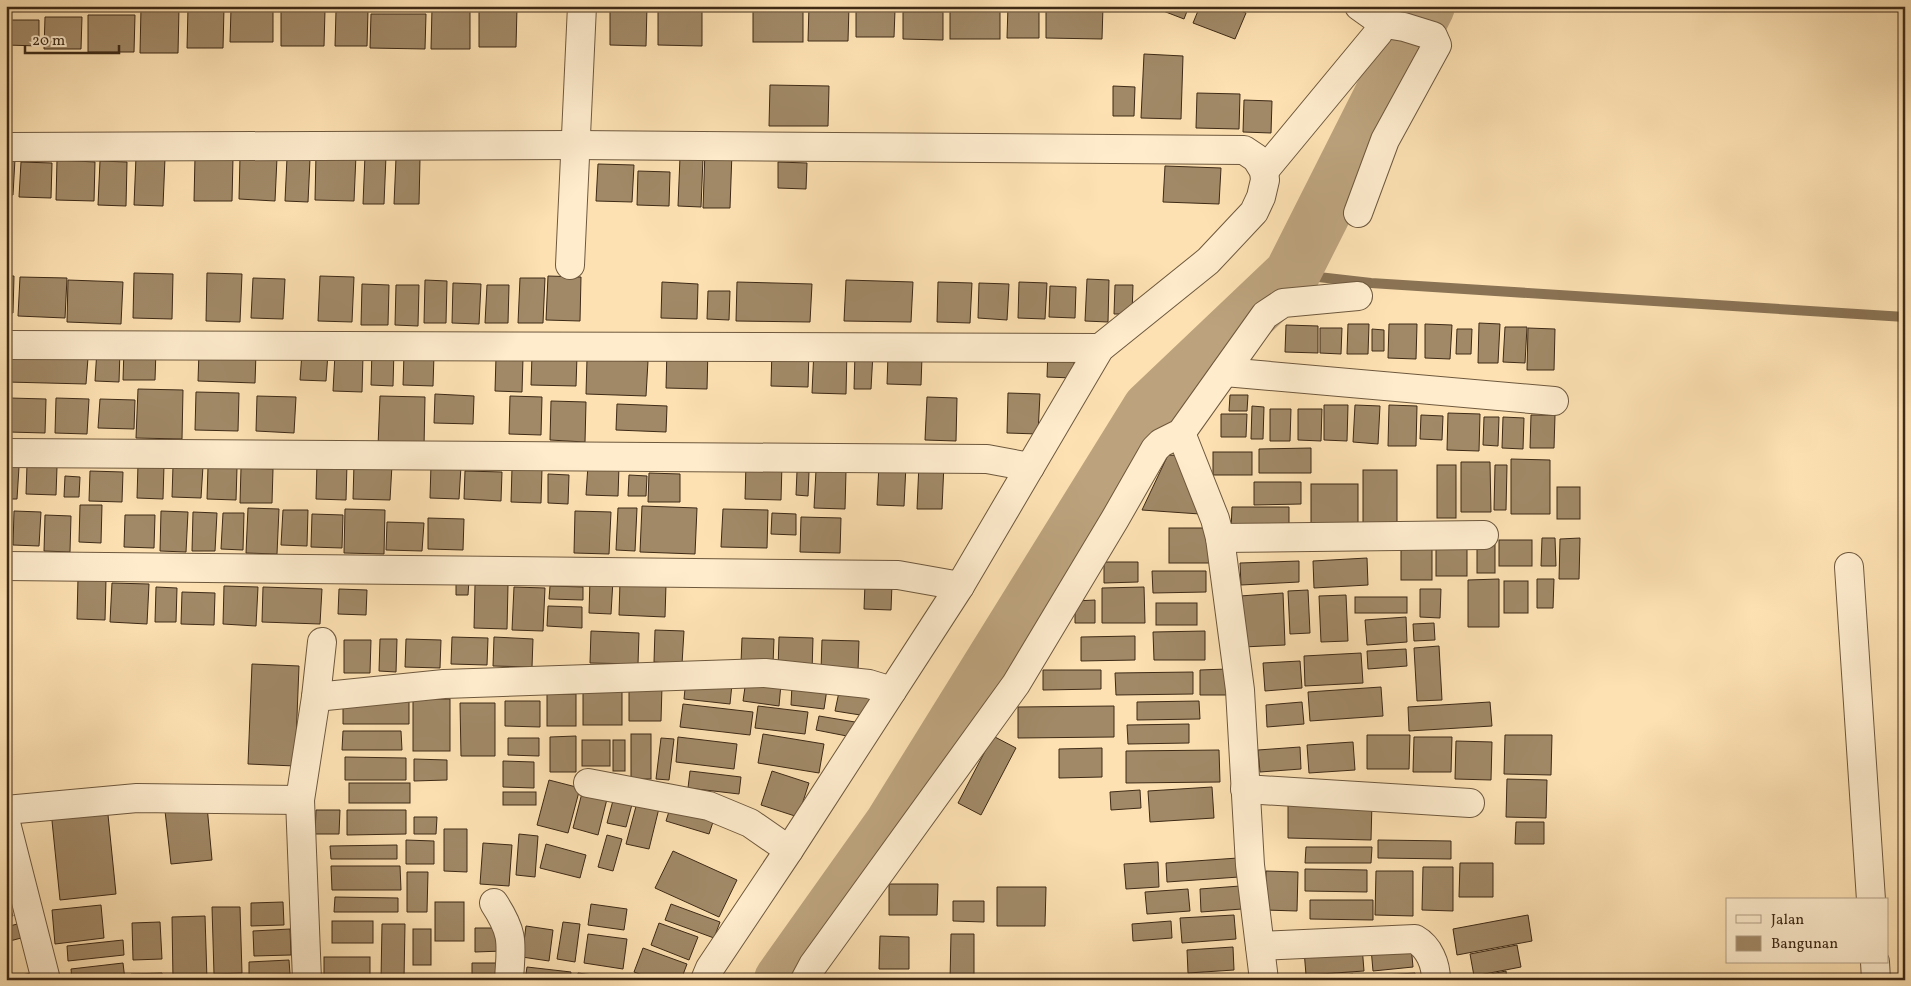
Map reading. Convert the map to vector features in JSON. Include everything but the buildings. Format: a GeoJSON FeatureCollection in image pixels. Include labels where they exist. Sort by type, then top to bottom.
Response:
{"type":"FeatureCollection","features":[{"type":"Feature","properties":{"kind":"street"},"geometry":{"type":"LineString","coordinates":[[570,265],[582,6]]}},
{"type":"Feature","properties":{"kind":"street"},"geometry":{"type":"LineString","coordinates":[[1264,171],[1379,32],[1381,19],[1434,36],[1437,45],[1385,140],[1358,213]]}},
{"type":"Feature","properties":{"kind":"street"},"geometry":{"type":"LineString","coordinates":[[6,146],[575,145],[1244,150],[1256,158],[1264,171],[1264,180],[1261,197],[1254,212],[1208,260],[1100,348],[960,586],[710,968],[704,980]]}},
{"type":"Feature","properties":{"kind":"street"},"geometry":{"type":"LineString","coordinates":[[805,980],[813,965],[1016,684],[1155,449],[1161,443],[1181,433],[1265,315],[1283,303],[1358,296]]}},
{"type":"Feature","properties":{"kind":"street"},"geometry":{"type":"LineString","coordinates":[[6,345],[1100,348]]}},
{"type":"Feature","properties":{"kind":"street"},"geometry":{"type":"LineString","coordinates":[[1225,372],[1554,401]]}},
{"type":"Feature","properties":{"kind":"street"},"geometry":{"type":"LineString","coordinates":[[1181,433],[1215,519],[1220,538],[1240,690],[1250,865],[1264,980]]}},
{"type":"Feature","properties":{"kind":"street"},"geometry":{"type":"LineString","coordinates":[[6,453],[987,459],[1030,467]]}},
{"type":"Feature","properties":{"kind":"street"},"geometry":{"type":"LineString","coordinates":[[1220,538],[1484,535]]}},
{"type":"Feature","properties":{"kind":"street"},"geometry":{"type":"LineString","coordinates":[[6,566],[898,575],[960,586]]}},
{"type":"Feature","properties":{"kind":"street"},"geometry":{"type":"LineString","coordinates":[[1849,567],[1871,898]]}},
{"type":"Feature","properties":{"kind":"street"},"geometry":{"type":"LineString","coordinates":[[307,980],[300,800],[316,697],[322,642]]}},
{"type":"Feature","properties":{"kind":"street"},"geometry":{"type":"LineString","coordinates":[[316,697],[444,684],[765,673],[869,684],[892,691]]}},
{"type":"Feature","properties":{"kind":"street"},"geometry":{"type":"LineString","coordinates":[[588,784],[709,806],[750,823],[789,850]]}},
{"type":"Feature","properties":{"kind":"street"},"geometry":{"type":"LineString","coordinates":[[1246,789],[1470,803]]}},
{"type":"Feature","properties":{"kind":"street"},"geometry":{"type":"LineString","coordinates":[[6,810],[137,798],[300,800]]}},
{"type":"Feature","properties":{"kind":"street"},"geometry":{"type":"LineString","coordinates":[[6,823],[46,980]]}},
{"type":"Feature","properties":{"kind":"street"},"geometry":{"type":"LineString","coordinates":[[494,903],[510,932],[509,980]]}},
{"type":"Feature","properties":{"kind":"street"},"geometry":{"type":"LineString","coordinates":[[1260,946],[1415,940],[1423,944],[1429,953],[1434,964],[1436,980]]}},
{"type":"Feature","properties":{"kind":"street"},"geometry":{"type":"LineString","coordinates":[[1875,964],[1876,980]]}},
{"type":"Feature","properties":{"kind":"waterway"},"geometry":{"type":"LineString","coordinates":[[782,980],[892,825],[1150,409],[1292,274],[1427,6]]}},
{"type":"Feature","properties":{"kind":"waterway"},"geometry":{"type":"LineString","coordinates":[[1292,274],[1371,283],[1905,317]]}}]}
